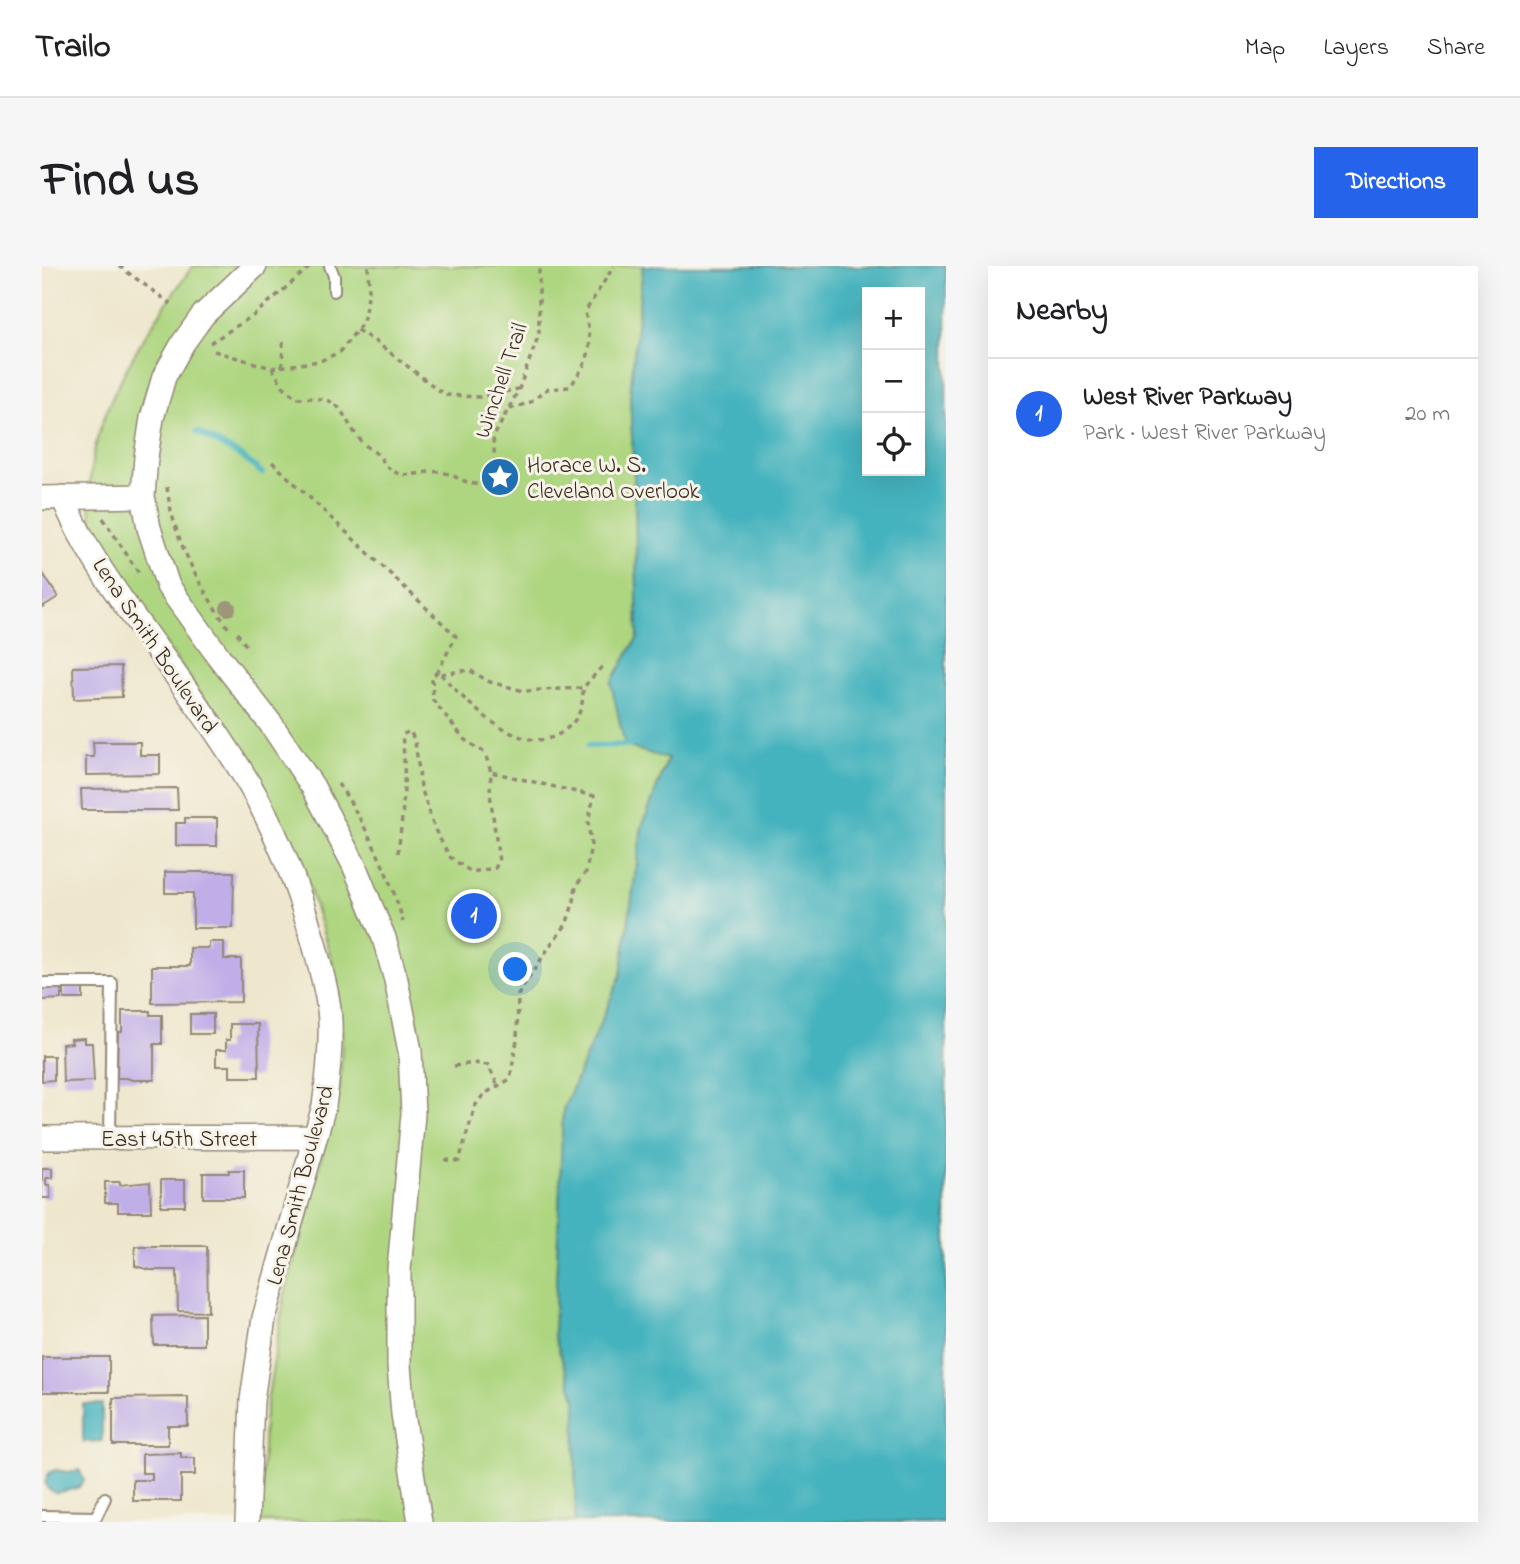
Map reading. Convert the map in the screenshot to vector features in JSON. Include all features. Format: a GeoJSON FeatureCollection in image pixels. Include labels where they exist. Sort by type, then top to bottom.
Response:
{"type":"FeatureCollection","features":[{"type":"Feature","properties":{"kind":"street"},"geometry":{"type":"LineString","coordinates":[[255,266],[203,315],[164,377],[152,418],[144,496],[149,528],[168,586],[271,724],[313,787],[354,865],[384,938],[396,980],[410,1051],[413,1114],[400,1256],[399,1365],[403,1414],[420,1522]]}},
{"type":"Feature","properties":{"kind":"street"},"geometry":{"type":"LineString","coordinates":[[53,497],[144,496]]}},
{"type":"Feature","properties":{"kind":"street","name":"Lena Smith Boulevard"},"geometry":{"type":"LineString","coordinates":[[53,497],[71,517],[111,585],[218,735],[258,800],[304,908],[320,967],[330,1019],[329,1073],[324,1106],[264,1318],[252,1400],[247,1522]]}},
{"type":"Feature","properties":{"kind":"street","name":"East 45th Street"},"geometry":{"type":"LineString","coordinates":[[42,1138],[315,1137]]}},
{"type":"Feature","properties":{"kind":"lane"},"geometry":{"type":"LineString","coordinates":[[330,266],[334,276],[334,291]]}},
{"type":"Feature","properties":{"kind":"lane"},"geometry":{"type":"LineString","coordinates":[[42,983],[112,983],[110,1137]]}},
{"type":"Feature","properties":{"kind":"lane"},"geometry":{"type":"LineString","coordinates":[[42,1516],[96,1517],[104,1498]]}},
{"type":"Feature","properties":{"kind":"path"},"geometry":{"type":"LineString","coordinates":[[119,266],[171,304]]}},
{"type":"Feature","properties":{"kind":"path"},"geometry":{"type":"LineString","coordinates":[[206,346],[254,315],[312,266]]}},
{"type":"Feature","properties":{"kind":"path"},"geometry":{"type":"LineString","coordinates":[[214,351],[272,368],[320,361],[340,352],[363,322],[369,291],[369,266]]}},
{"type":"Feature","properties":{"kind":"path","name":"Winchell Trail"},"geometry":{"type":"LineString","coordinates":[[272,368],[283,386],[296,398],[325,399],[333,403],[345,415],[363,444],[379,456],[387,468],[401,475],[442,472],[477,486],[491,483],[496,473],[493,438],[519,389],[539,334],[539,266]]}},
{"type":"Feature","properties":{"kind":"path"},"geometry":{"type":"LineString","coordinates":[[510,409],[531,402],[547,389],[570,387],[589,360],[590,338],[584,312],[614,266]]}},
{"type":"Feature","properties":{"kind":"path"},"geometry":{"type":"LineString","coordinates":[[357,330],[445,395],[480,397],[519,389]]}},
{"type":"Feature","properties":{"kind":"path"},"geometry":{"type":"LineString","coordinates":[[282,367],[283,341]]}},
{"type":"Feature","properties":{"kind":"path"},"geometry":{"type":"LineString","coordinates":[[272,462],[456,636],[440,672]]}},
{"type":"Feature","properties":{"kind":"path"},"geometry":{"type":"LineString","coordinates":[[167,486],[170,510],[195,574],[236,641]]}},
{"type":"Feature","properties":{"kind":"path"},"geometry":{"type":"LineString","coordinates":[[103,518],[145,585]]}},
{"type":"Feature","properties":{"kind":"path"},"geometry":{"type":"LineString","coordinates":[[237,633],[247,647]]}},
{"type":"Feature","properties":{"kind":"path"},"geometry":{"type":"LineString","coordinates":[[440,672],[476,711],[520,737],[544,740],[561,734],[573,723],[583,707],[583,688],[605,663]]}},
{"type":"Feature","properties":{"kind":"path"},"geometry":{"type":"LineString","coordinates":[[398,853],[404,813],[406,765],[402,735],[410,731],[415,741],[421,787],[435,830],[450,857],[471,872],[495,868],[499,862],[492,818],[491,772],[485,753],[465,740],[433,700],[432,677],[440,672],[469,670],[490,682],[524,691],[583,688]]}},
{"type":"Feature","properties":{"kind":"path"},"geometry":{"type":"LineString","coordinates":[[445,1160],[459,1161],[475,1106],[484,1094],[510,1079],[517,1040],[518,995],[566,925],[576,886],[586,872],[591,845],[587,821],[594,796],[491,772]]}},
{"type":"Feature","properties":{"kind":"path"},"geometry":{"type":"LineString","coordinates":[[454,1066],[472,1063],[488,1065],[498,1086]]}},
{"type":"Feature","properties":{"kind":"green space"},"geometry":{"type":"Polygon","coordinates":[[[193,266],[643,266],[630,395],[638,637],[611,684],[668,758],[642,827],[621,975],[563,1110],[554,1335],[576,1400],[575,1522],[260,1522],[264,1421],[284,1298],[340,1088],[342,1035],[333,964],[303,868],[258,778],[94,540],[90,505],[90,478],[104,417],[145,336],[193,266]]]}},
{"type":"Feature","properties":{"kind":"water"},"geometry":{"type":"Polygon","coordinates":[[[643,266],[946,266],[946,1522],[575,1522],[576,1400],[554,1335],[563,1110],[621,975],[642,827],[668,759],[625,746],[611,683],[638,637],[630,395],[643,266]]]}},
{"type":"Feature","properties":{"kind":"water"},"geometry":{"type":"Polygon","coordinates":[[[83,1404],[102,1404],[102,1441],[83,1442],[83,1404]]]}},
{"type":"Feature","properties":{"kind":"water"},"geometry":{"type":"Polygon","coordinates":[[[55,1470],[79,1470],[84,1480],[78,1488],[55,1493],[47,1488],[45,1482],[49,1473],[55,1470]]]}},
{"type":"Feature","properties":{"kind":"building"},"geometry":{"type":"Polygon","coordinates":[[[42,572],[58,597],[42,607],[42,572]]]}},
{"type":"Feature","properties":{"kind":"building"},"geometry":{"type":"Polygon","coordinates":[[[121,666],[122,697],[74,699],[73,667],[121,666]]]}},
{"type":"Feature","properties":{"kind":"building"},"geometry":{"type":"Polygon","coordinates":[[[93,742],[140,742],[140,755],[160,755],[160,774],[86,775],[86,757],[94,757],[93,742]]]}},
{"type":"Feature","properties":{"kind":"building"},"geometry":{"type":"Polygon","coordinates":[[[177,788],[178,810],[82,810],[81,789],[177,788]]]}},
{"type":"Feature","properties":{"kind":"building"},"geometry":{"type":"Polygon","coordinates":[[[185,818],[217,818],[217,846],[176,846],[176,823],[185,823],[185,818]]]}},
{"type":"Feature","properties":{"kind":"building"},"geometry":{"type":"Polygon","coordinates":[[[165,872],[234,872],[233,928],[193,928],[193,893],[165,893],[165,872]]]}},
{"type":"Feature","properties":{"kind":"building"},"geometry":{"type":"Polygon","coordinates":[[[209,942],[224,942],[224,959],[241,959],[241,1002],[152,1003],[152,966],[190,966],[190,948],[209,948],[209,942]]]}},
{"type":"Feature","properties":{"kind":"building"},"geometry":{"type":"Polygon","coordinates":[[[64,986],[83,987],[83,999],[64,999],[64,986]]]}},
{"type":"Feature","properties":{"kind":"building"},"geometry":{"type":"Polygon","coordinates":[[[61,987],[61,999],[42,1000],[42,988],[61,987]]]}},
{"type":"Feature","properties":{"kind":"building"},"geometry":{"type":"Polygon","coordinates":[[[122,1011],[150,1011],[150,1015],[162,1015],[162,1044],[154,1044],[154,1080],[117,1078],[118,1032],[122,1032],[122,1011]]]}},
{"type":"Feature","properties":{"kind":"building"},"geometry":{"type":"Polygon","coordinates":[[[190,1014],[213,1014],[213,1034],[190,1034],[190,1014]]]}},
{"type":"Feature","properties":{"kind":"building"},"geometry":{"type":"Polygon","coordinates":[[[230,1024],[258,1024],[259,1077],[230,1077],[230,1066],[216,1066],[216,1050],[226,1050],[226,1040],[230,1040],[230,1024]]]}},
{"type":"Feature","properties":{"kind":"building"},"geometry":{"type":"Polygon","coordinates":[[[84,1038],[84,1043],[92,1043],[94,1081],[63,1082],[62,1044],[72,1043],[71,1039],[84,1038]]]}},
{"type":"Feature","properties":{"kind":"building"},"geometry":{"type":"Polygon","coordinates":[[[42,1056],[54,1056],[54,1080],[42,1081],[42,1056]]]}},
{"type":"Feature","properties":{"kind":"building"},"geometry":{"type":"Polygon","coordinates":[[[42,1168],[52,1168],[52,1178],[46,1178],[46,1185],[50,1185],[50,1198],[42,1198],[42,1168]]]}},
{"type":"Feature","properties":{"kind":"building"},"geometry":{"type":"Polygon","coordinates":[[[229,1170],[244,1170],[244,1198],[203,1198],[203,1173],[229,1173],[229,1170]]]}},
{"type":"Feature","properties":{"kind":"building"},"geometry":{"type":"Polygon","coordinates":[[[161,1180],[185,1180],[185,1206],[161,1206],[161,1180]]]}},
{"type":"Feature","properties":{"kind":"building"},"geometry":{"type":"Polygon","coordinates":[[[105,1182],[120,1182],[120,1185],[150,1182],[151,1212],[118,1212],[118,1203],[105,1203],[105,1182]]]}},
{"type":"Feature","properties":{"kind":"building"},"geometry":{"type":"Polygon","coordinates":[[[135,1246],[207,1246],[208,1312],[178,1311],[177,1270],[150,1270],[135,1266],[135,1246]]]}},
{"type":"Feature","properties":{"kind":"building"},"geometry":{"type":"Polygon","coordinates":[[[204,1315],[204,1345],[154,1345],[153,1316],[204,1315]]]}},
{"type":"Feature","properties":{"kind":"building"},"geometry":{"type":"Polygon","coordinates":[[[42,1357],[109,1357],[109,1392],[42,1392],[42,1357]]]}},
{"type":"Feature","properties":{"kind":"building"},"geometry":{"type":"Polygon","coordinates":[[[188,1397],[188,1426],[168,1426],[168,1445],[113,1445],[113,1398],[188,1397]]]}},
{"type":"Feature","properties":{"kind":"building"},"geometry":{"type":"Polygon","coordinates":[[[181,1453],[181,1458],[195,1458],[195,1475],[181,1475],[181,1501],[133,1501],[133,1480],[152,1480],[152,1473],[142,1473],[142,1454],[181,1453]]]}},
{"type":"Feature","properties":{"kind":"waterway"},"geometry":{"type":"LineString","coordinates":[[197,432],[241,456],[262,473]]}},
{"type":"Feature","properties":{"kind":"waterway"},"geometry":{"type":"LineString","coordinates":[[588,746],[631,745]]}},
{"type":"Feature","properties":{"kind":"place","name":"Horace W. S. Cleveland Overlook"},"geometry":{"type":"Point","coordinates":[500,477]}},
{"type":"Feature","properties":{"kind":"place","name":"West River Parkway"},"geometry":{"type":"Point","coordinates":[474,916]}}]}
